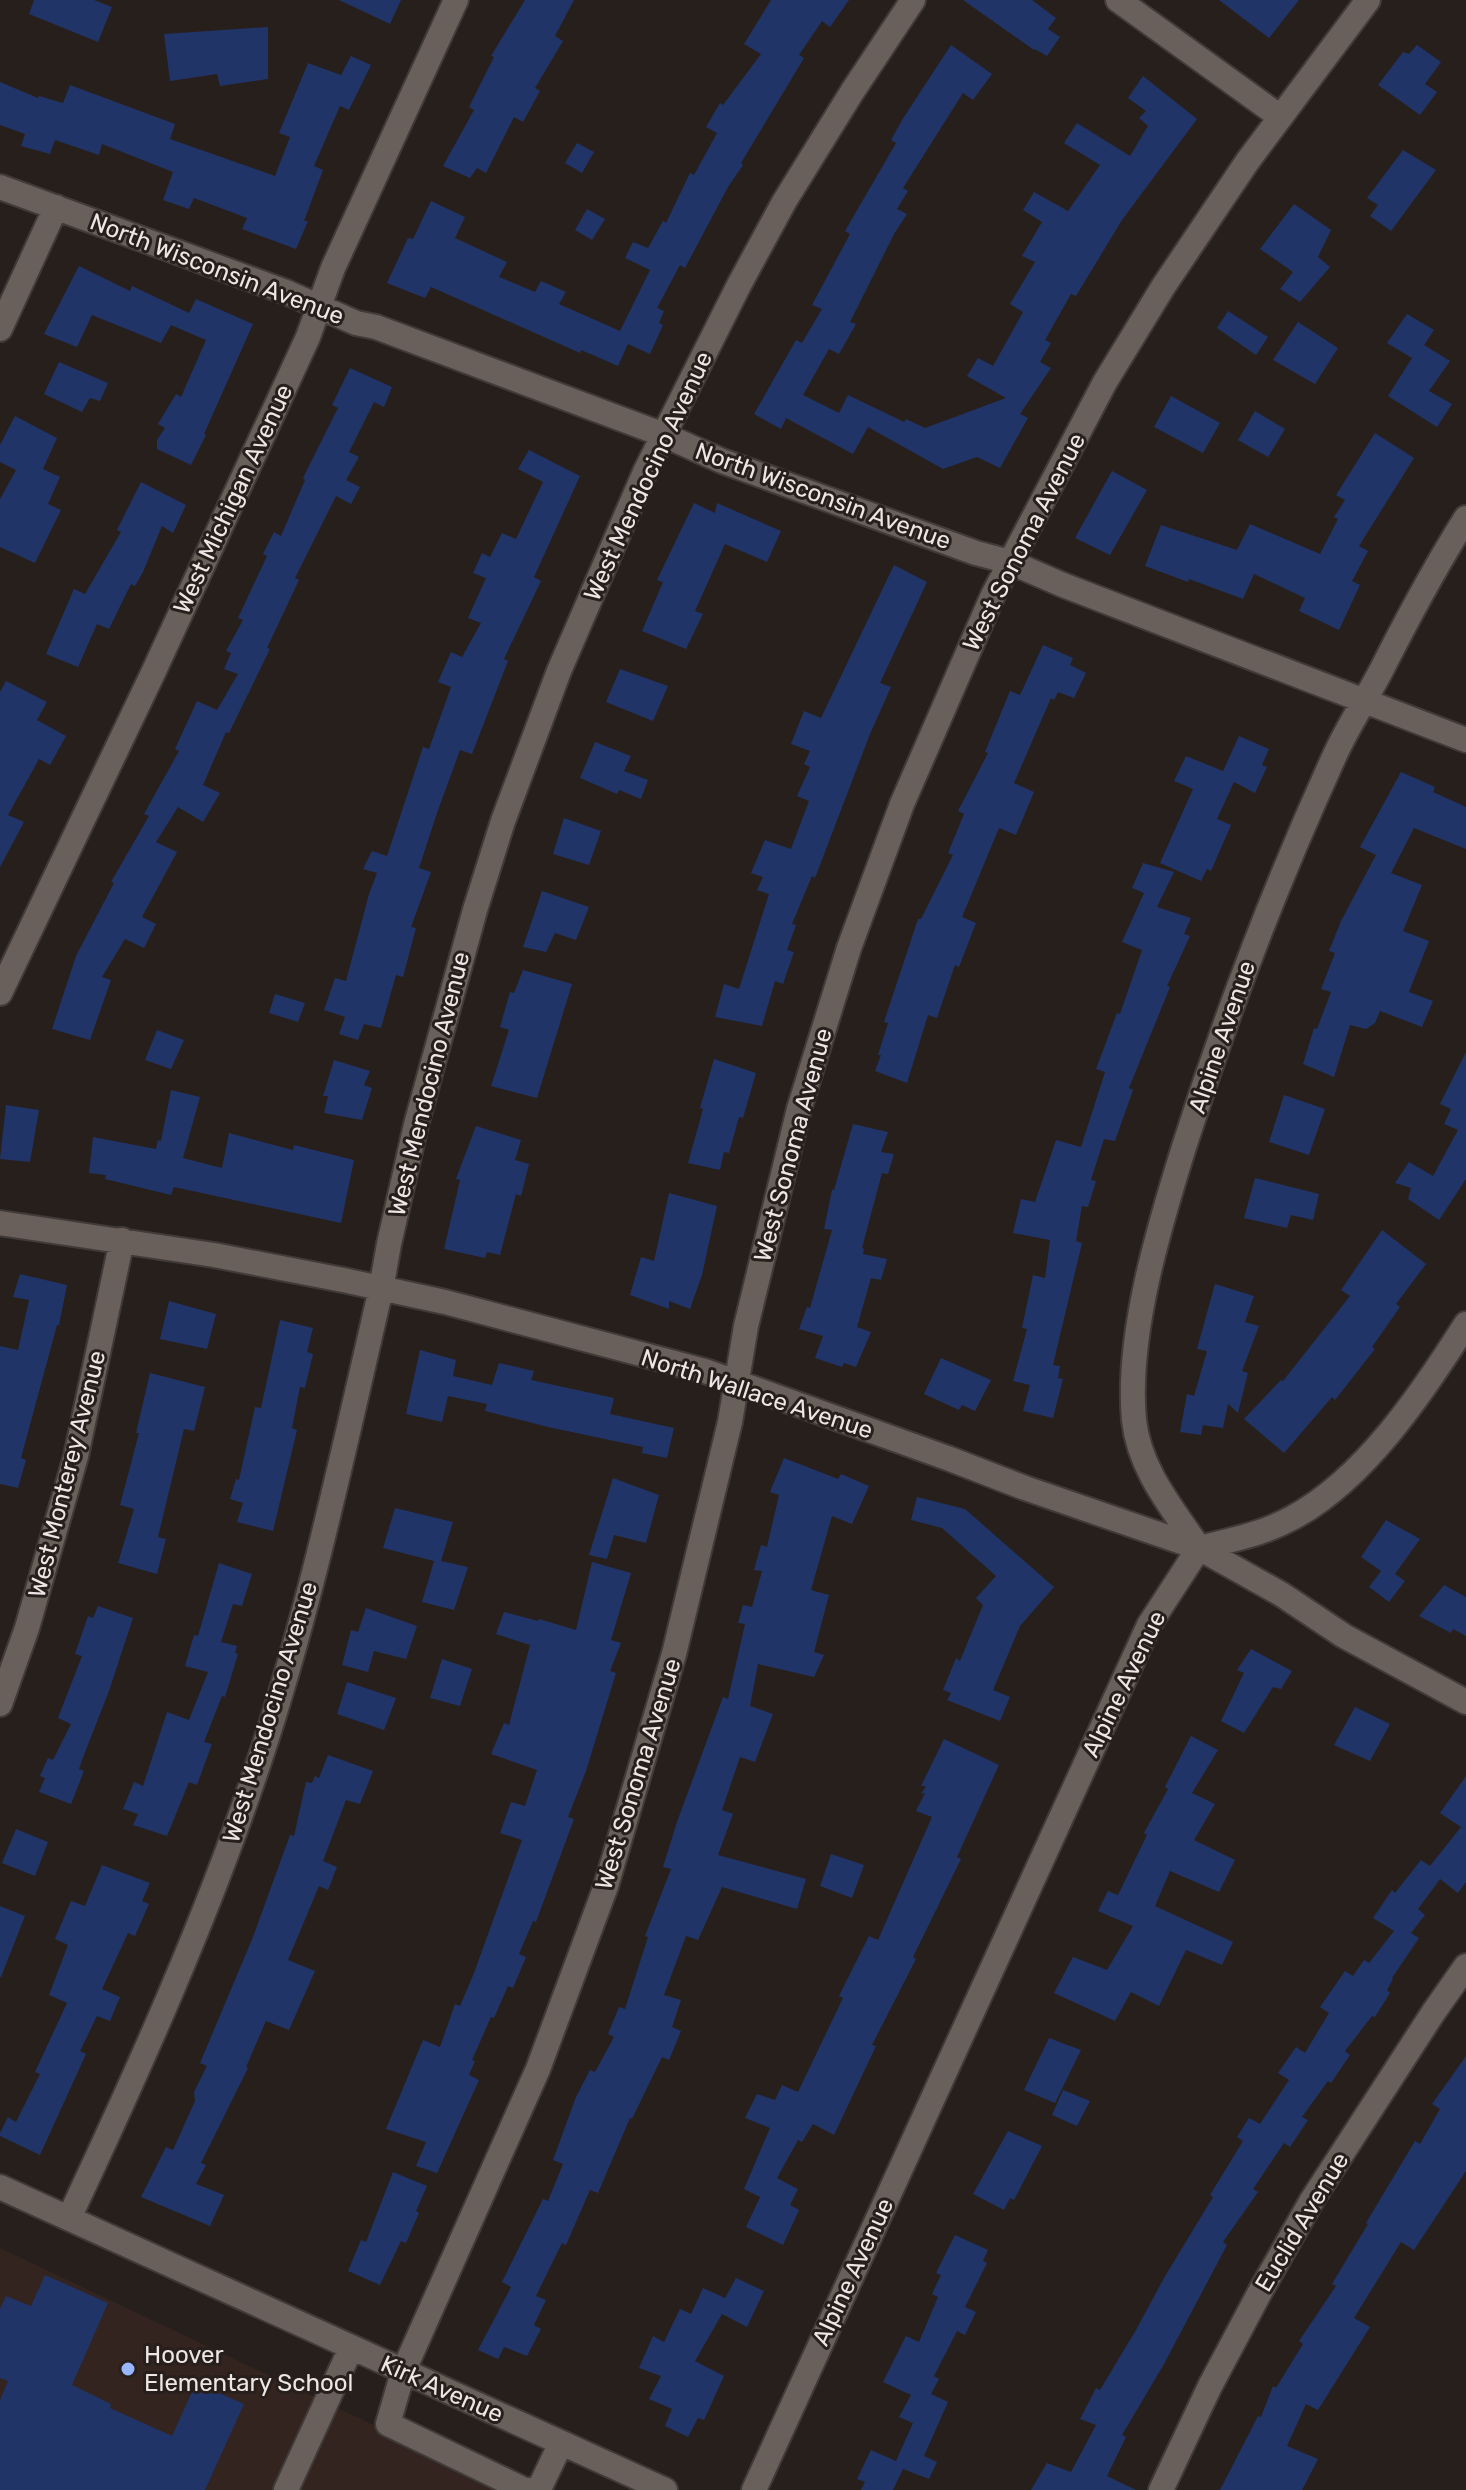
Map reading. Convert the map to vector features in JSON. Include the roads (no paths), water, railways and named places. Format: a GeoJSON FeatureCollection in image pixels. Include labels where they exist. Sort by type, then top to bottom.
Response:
{"type":"FeatureCollection","features":[{"type":"Feature","properties":{"kind":"street","name":"West Michigan Avenue"},"geometry":{"type":"LineString","coordinates":[[3,980],[179,617],[308,337],[333,268],[456,0]]}},
{"type":"Feature","properties":{"kind":"street","name":"West Mendocino Avenue"},"geometry":{"type":"LineString","coordinates":[[69,2218],[116,2118],[211,1894],[260,1760],[309,1594],[423,1097],[503,821],[559,671],[645,472],[739,285],[784,202],[913,0]]}},
{"type":"Feature","properties":{"kind":"street"},"geometry":{"type":"LineString","coordinates":[[1118,0],[1279,116]]}},
{"type":"Feature","properties":{"kind":"street","name":"West Sonoma Avenue"},"geometry":{"type":"LineString","coordinates":[[528,2490],[388,2424],[403,2372],[538,2069],[606,1886],[674,1654],[730,1422],[746,1326],[799,1109],[849,948],[902,804],[993,595],[1105,382],[1163,287],[1279,116],[1368,0]]}},
{"type":"Feature","properties":{"kind":"street","name":"North Wisconsin Avenue"},"geometry":{"type":"LineString","coordinates":[[0,187],[286,292],[356,323],[376,327],[664,435],[722,461],[976,553],[1010,562],[1466,740]]}},
{"type":"Feature","properties":{"kind":"street"},"geometry":{"type":"LineString","coordinates":[[0,329],[56,207]]}},
{"type":"Feature","properties":{"kind":"street","name":"Alpine Avenue"},"geometry":{"type":"LineString","coordinates":[[754,2490],[1149,1625],[1199,1548],[1157,1485],[1140,1451],[1134,1420],[1133,1379],[1139,1318],[1176,1172],[1252,949],[1335,754],[1466,518]]}},
{"type":"Feature","properties":{"kind":"street","name":"North Wallace Avenue"},"geometry":{"type":"LineString","coordinates":[[0,1223],[214,1255],[381,1289],[460,1306],[705,1371],[1199,1548],[1281,1594],[1344,1636],[1466,1702]]}},
{"type":"Feature","properties":{"kind":"street","name":"West Monterey Avenue"},"geometry":{"type":"LineString","coordinates":[[0,1704],[27,1628],[76,1456],[122,1240]]}},
{"type":"Feature","properties":{"kind":"street"},"geometry":{"type":"LineString","coordinates":[[1199,1548],[1259,1533],[1294,1517],[1324,1496],[1385,1439],[1466,1324]]}},
{"type":"Feature","properties":{"kind":"street","name":"Euclid Avenue"},"geometry":{"type":"LineString","coordinates":[[1161,2490],[1210,2386],[1312,2200],[1466,1966]]}},
{"type":"Feature","properties":{"kind":"street","name":"Kirk Avenue"},"geometry":{"type":"LineString","coordinates":[[0,2187],[665,2490]]}},
{"type":"Feature","properties":{"kind":"street"},"geometry":{"type":"LineString","coordinates":[[286,2490],[351,2348]]}},
{"type":"Feature","properties":{"kind":"street"},"geometry":{"type":"LineString","coordinates":[[528,2490],[540,2487],[561,2443]]}},
{"type":"Feature","properties":{"kind":"place","name":"Hoover Elementary School"},"geometry":{"type":"Point","coordinates":[128,2369]}}]}
